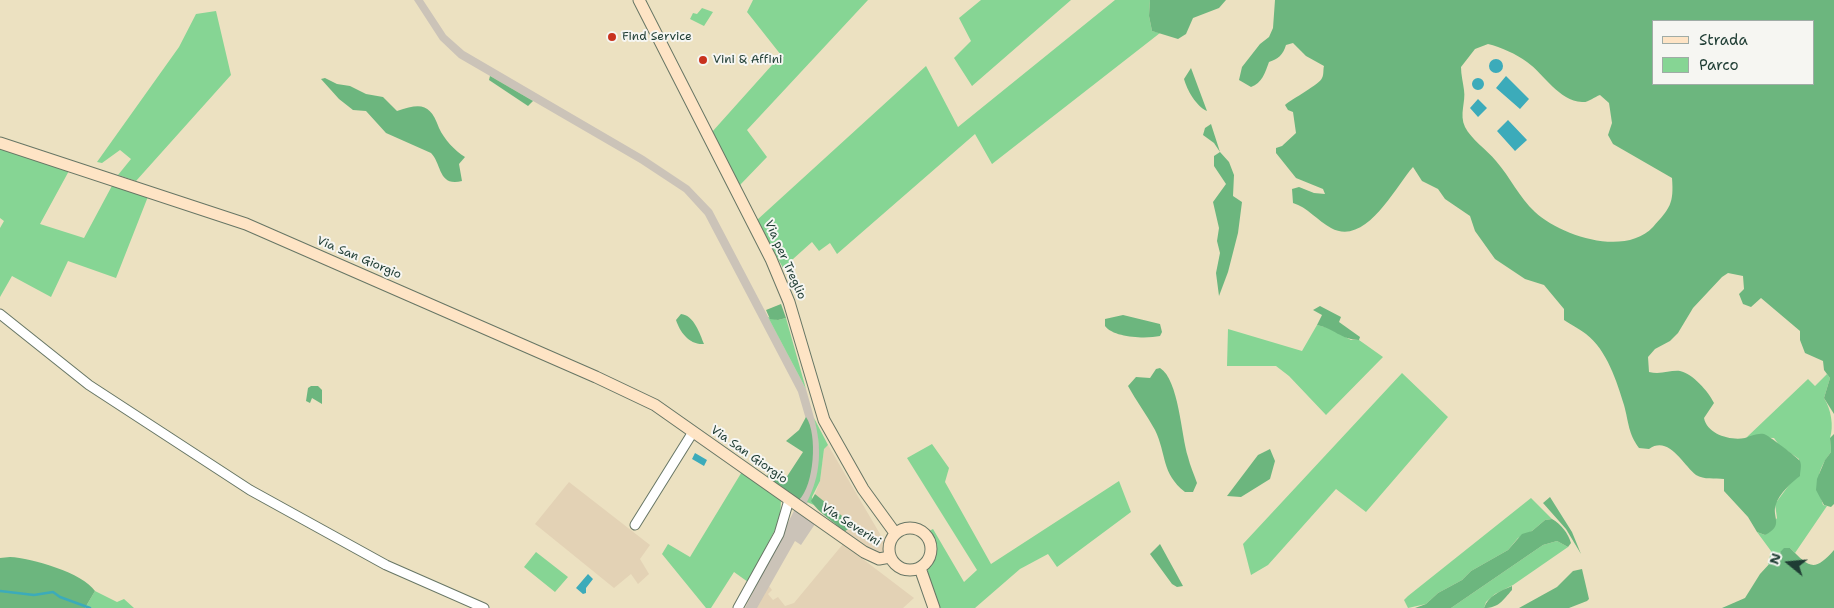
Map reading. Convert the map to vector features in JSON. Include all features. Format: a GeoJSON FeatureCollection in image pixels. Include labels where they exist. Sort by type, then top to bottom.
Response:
{"type":"FeatureCollection","features":[{"type":"Feature","properties":{"kind":"street","name":"Via per Treglio"},"geometry":{"type":"LineString","coordinates":[[639,0],[771,259],[789,302],[824,420],[863,490],[895,533]]}},
{"type":"Feature","properties":{"kind":"street","name":"Via San Giorgio"},"geometry":{"type":"LineString","coordinates":[[0,143],[246,224],[596,377],[655,405],[800,508]]}},
{"type":"Feature","properties":{"kind":"street"},"geometry":{"type":"LineString","coordinates":[[0,314],[89,385],[250,490],[386,565],[484,608]]}},
{"type":"Feature","properties":{"kind":"street","name":"Via San Giorgio"},"geometry":{"type":"LineString","coordinates":[[635,525],[692,432]]}},
{"type":"Feature","properties":{"kind":"street","name":"Via San Giorgio"},"geometry":{"type":"LineString","coordinates":[[738,608],[778,534],[789,500]]}},
{"type":"Feature","properties":{"kind":"street","name":"Via Severini"},"geometry":{"type":"LineString","coordinates":[[800,508],[872,557],[890,557]]}},
{"type":"Feature","properties":{"kind":"street"},"geometry":{"type":"LineString","coordinates":[[914,528],[920,530],[929,540],[931,546],[929,559],[920,568],[904,570],[896,566],[890,557],[888,547],[895,533],[914,528]]}},
{"type":"Feature","properties":{"kind":"street"},"geometry":{"type":"LineString","coordinates":[[920,568],[934,608]]}},
{"type":"Feature","properties":{"kind":"shaded area"},"geometry":{"type":"Polygon","coordinates":[[[414,0],[423,0],[446,35],[464,51],[644,156],[689,186],[712,210],[806,389],[818,432],[820,462],[814,490],[802,514],[815,524],[801,545],[795,541],[757,608],[745,608],[806,487],[812,462],[810,433],[798,392],[705,215],[684,192],[640,163],[459,58],[440,40],[414,0]]]}},
{"type":"Feature","properties":{"kind":"shaded area"},"geometry":{"type":"Polygon","coordinates":[[[828,445],[887,546],[886,553],[879,556],[844,532],[851,527],[850,524],[815,494],[820,481],[824,448],[828,445]]]}},
{"type":"Feature","properties":{"kind":"shaded area"},"geometry":{"type":"Polygon","coordinates":[[[569,482],[650,545],[640,559],[649,574],[638,584],[631,574],[614,588],[535,524],[569,482]]]}},
{"type":"Feature","properties":{"kind":"shaded area"},"geometry":{"type":"Polygon","coordinates":[[[843,544],[914,598],[903,608],[752,608],[766,582],[772,590],[768,594],[773,600],[778,597],[785,606],[794,603],[843,544]]]}},
{"type":"Feature","properties":{"kind":"green space"},"geometry":{"type":"Polygon","coordinates":[[[753,0],[868,0],[747,130],[767,157],[740,185],[712,132],[781,55],[747,12],[753,0]]]}},
{"type":"Feature","properties":{"kind":"green space"},"geometry":{"type":"Polygon","coordinates":[[[981,0],[1071,0],[972,86],[954,58],[971,41],[959,18],[981,0]]]}},
{"type":"Feature","properties":{"kind":"green space"},"geometry":{"type":"Polygon","coordinates":[[[1115,0],[1150,0],[1149,16],[1152,31],[1160,33],[992,164],[975,134],[837,254],[830,243],[819,251],[812,242],[783,268],[757,220],[926,66],[958,127],[1115,0]]]}},
{"type":"Feature","properties":{"kind":"green space"},"geometry":{"type":"Polygon","coordinates":[[[1150,0],[1226,0],[1219,8],[1193,18],[1186,34],[1178,39],[1152,31],[1149,16],[1150,0]]]}},
{"type":"Feature","properties":{"kind":"green space"},"geometry":{"type":"Polygon","coordinates":[[[1275,0],[1834,0],[1834,414],[1824,398],[1830,378],[1824,370],[1823,361],[1805,353],[1800,340],[1800,331],[1761,298],[1751,307],[1743,304],[1739,294],[1744,289],[1743,276],[1728,273],[1722,277],[1693,308],[1678,333],[1670,341],[1655,349],[1648,357],[1649,372],[1680,371],[1695,379],[1704,388],[1714,403],[1704,418],[1706,424],[1714,432],[1726,437],[1739,439],[1756,434],[1764,434],[1800,461],[1800,476],[1786,488],[1778,500],[1775,509],[1776,524],[1774,528],[1765,535],[1757,532],[1748,517],[1724,491],[1724,479],[1699,477],[1669,448],[1656,446],[1649,449],[1639,448],[1631,433],[1614,377],[1600,349],[1586,334],[1564,320],[1564,309],[1544,285],[1525,279],[1495,259],[1475,231],[1470,216],[1445,199],[1438,189],[1422,181],[1413,167],[1378,212],[1368,222],[1356,229],[1344,232],[1331,228],[1293,203],[1292,189],[1299,187],[1314,193],[1325,194],[1323,189],[1296,178],[1276,153],[1276,148],[1282,146],[1296,133],[1293,112],[1288,110],[1285,105],[1320,81],[1324,66],[1306,56],[1293,43],[1286,45],[1280,56],[1269,62],[1263,77],[1258,83],[1251,87],[1239,80],[1242,67],[1260,44],[1269,37],[1273,28],[1275,0]],[[1488,44],[1475,49],[1461,67],[1464,95],[1463,122],[1471,136],[1496,161],[1529,206],[1546,221],[1560,229],[1593,240],[1626,241],[1641,236],[1653,227],[1670,205],[1672,178],[1613,144],[1608,135],[1612,123],[1609,103],[1600,95],[1584,102],[1566,97],[1523,59],[1488,44]]]}},
{"type":"Feature","properties":{"kind":"green space"},"geometry":{"type":"Polygon","coordinates":[[[702,8],[713,12],[704,26],[690,19],[693,13],[697,14],[702,8]]]}},
{"type":"Feature","properties":{"kind":"green space"},"geometry":{"type":"Polygon","coordinates":[[[216,11],[231,75],[136,181],[118,175],[131,159],[120,150],[102,163],[97,162],[179,47],[196,14],[216,11]]]}},
{"type":"Feature","properties":{"kind":"green space"},"geometry":{"type":"Polygon","coordinates":[[[1191,68],[1207,111],[1196,102],[1185,83],[1184,79],[1191,68]]]}},
{"type":"Feature","properties":{"kind":"green space"},"geometry":{"type":"Polygon","coordinates":[[[490,76],[533,101],[528,106],[489,80],[490,76]]]}},
{"type":"Feature","properties":{"kind":"green space"},"geometry":{"type":"Polygon","coordinates":[[[325,78],[337,84],[350,86],[366,94],[383,97],[397,111],[418,106],[428,110],[447,140],[465,157],[459,164],[462,181],[449,181],[445,178],[431,153],[386,133],[366,111],[353,110],[339,99],[321,79],[325,78]]]}},
{"type":"Feature","properties":{"kind":"green space"},"geometry":{"type":"Polygon","coordinates":[[[1211,124],[1220,152],[1214,143],[1203,135],[1205,128],[1211,124]]]}},
{"type":"Feature","properties":{"kind":"green space"},"geometry":{"type":"Polygon","coordinates":[[[0,147],[70,169],[40,224],[84,238],[114,182],[149,194],[116,278],[68,261],[51,297],[12,276],[0,297],[0,228],[4,221],[0,218],[0,147]]]}},
{"type":"Feature","properties":{"kind":"green space"},"geometry":{"type":"Polygon","coordinates":[[[1220,152],[1229,162],[1234,175],[1233,196],[1242,202],[1238,233],[1228,272],[1219,296],[1216,273],[1220,253],[1217,241],[1219,228],[1213,202],[1226,184],[1214,166],[1214,156],[1220,152]]]}},
{"type":"Feature","properties":{"kind":"green space"},"geometry":{"type":"Polygon","coordinates":[[[781,304],[786,318],[770,319],[766,310],[781,304]]]}},
{"type":"Feature","properties":{"kind":"green space"},"geometry":{"type":"Polygon","coordinates":[[[1320,306],[1341,317],[1339,322],[1360,337],[1359,340],[1348,338],[1317,325],[1322,315],[1313,310],[1320,306]]]}},
{"type":"Feature","properties":{"kind":"green space"},"geometry":{"type":"Polygon","coordinates":[[[681,314],[686,315],[693,321],[704,344],[699,344],[686,337],[676,320],[681,314]]]}},
{"type":"Feature","properties":{"kind":"green space"},"geometry":{"type":"Polygon","coordinates":[[[1123,315],[1160,324],[1162,332],[1160,336],[1131,337],[1115,333],[1105,326],[1105,319],[1123,315]]]}},
{"type":"Feature","properties":{"kind":"green space"},"geometry":{"type":"Polygon","coordinates":[[[768,317],[778,320],[786,318],[806,389],[768,317]]]}},
{"type":"Feature","properties":{"kind":"green space"},"geometry":{"type":"Polygon","coordinates":[[[1317,325],[1329,328],[1351,340],[1359,340],[1383,357],[1326,415],[1289,376],[1276,366],[1227,366],[1228,329],[1302,351],[1317,325]]]}},
{"type":"Feature","properties":{"kind":"green space"},"geometry":{"type":"Polygon","coordinates":[[[1160,368],[1166,374],[1175,396],[1190,464],[1197,483],[1193,492],[1185,492],[1172,478],[1155,430],[1128,386],[1136,377],[1150,378],[1156,369],[1160,368]]]}},
{"type":"Feature","properties":{"kind":"green space"},"geometry":{"type":"Polygon","coordinates":[[[1402,373],[1448,417],[1366,512],[1336,489],[1268,565],[1251,575],[1243,544],[1402,373]]]}},
{"type":"Feature","properties":{"kind":"green space"},"geometry":{"type":"Polygon","coordinates":[[[1827,374],[1830,378],[1824,398],[1831,418],[1831,452],[1820,472],[1819,490],[1823,505],[1827,506],[1795,553],[1790,548],[1775,557],[1768,565],[1771,551],[1757,532],[1765,535],[1777,518],[1775,504],[1792,481],[1799,476],[1799,459],[1779,445],[1774,438],[1747,437],[1808,379],[1815,386],[1827,374]]]}},
{"type":"Feature","properties":{"kind":"green space"},"geometry":{"type":"Polygon","coordinates":[[[318,386],[322,390],[322,404],[312,398],[310,403],[306,401],[308,388],[318,386]]]}},
{"type":"Feature","properties":{"kind":"green space"},"geometry":{"type":"Polygon","coordinates":[[[806,417],[812,435],[813,460],[808,484],[799,500],[765,480],[770,471],[786,478],[803,452],[786,441],[799,430],[806,417]]]}},
{"type":"Feature","properties":{"kind":"green space"},"geometry":{"type":"Polygon","coordinates":[[[814,418],[828,445],[824,449],[820,481],[812,497],[814,505],[807,502],[815,482],[819,461],[817,429],[814,418]]]}},
{"type":"Feature","properties":{"kind":"green space"},"geometry":{"type":"Polygon","coordinates":[[[1834,434],[1834,504],[1831,507],[1824,505],[1816,490],[1817,479],[1825,460],[1831,452],[1830,438],[1834,434]]]}},
{"type":"Feature","properties":{"kind":"green space"},"geometry":{"type":"Polygon","coordinates":[[[932,444],[949,468],[945,482],[991,564],[1119,481],[1131,512],[1057,567],[1048,554],[1020,569],[975,608],[940,608],[930,592],[926,579],[935,548],[934,540],[929,531],[933,529],[964,582],[977,570],[907,458],[932,444]]]}},
{"type":"Feature","properties":{"kind":"green space"},"geometry":{"type":"Polygon","coordinates":[[[1270,449],[1275,461],[1270,479],[1241,497],[1227,496],[1258,455],[1270,449]]]}},
{"type":"Feature","properties":{"kind":"green space"},"geometry":{"type":"Polygon","coordinates":[[[743,470],[781,500],[780,520],[748,582],[734,572],[711,608],[706,608],[662,554],[668,544],[690,557],[743,470]]]}},
{"type":"Feature","properties":{"kind":"green space"},"geometry":{"type":"Polygon","coordinates":[[[815,494],[847,520],[851,527],[844,532],[818,510],[811,501],[815,494]]]}},
{"type":"Feature","properties":{"kind":"green space"},"geometry":{"type":"Polygon","coordinates":[[[1550,497],[1572,532],[1581,554],[1566,529],[1543,503],[1550,497]]]}},
{"type":"Feature","properties":{"kind":"green space"},"geometry":{"type":"Polygon","coordinates":[[[1531,498],[1552,519],[1545,520],[1532,531],[1518,538],[1508,550],[1471,571],[1462,580],[1438,593],[1426,604],[1408,608],[1404,600],[1408,596],[1531,498]]]}},
{"type":"Feature","properties":{"kind":"green space"},"geometry":{"type":"Polygon","coordinates":[[[1552,519],[1561,526],[1568,536],[1571,543],[1568,547],[1557,541],[1543,545],[1451,608],[1415,608],[1426,604],[1438,593],[1462,580],[1471,571],[1508,550],[1522,534],[1532,531],[1545,520],[1552,519]]]}},
{"type":"Feature","properties":{"kind":"green space"},"geometry":{"type":"Polygon","coordinates":[[[1557,541],[1568,547],[1513,585],[1495,594],[1486,602],[1484,608],[1451,608],[1543,545],[1557,541]]]}},
{"type":"Feature","properties":{"kind":"green space"},"geometry":{"type":"Polygon","coordinates":[[[1160,544],[1183,586],[1177,587],[1172,584],[1150,554],[1160,544]]]}},
{"type":"Feature","properties":{"kind":"green space"},"geometry":{"type":"Polygon","coordinates":[[[1784,548],[1790,548],[1802,560],[1812,565],[1821,562],[1834,550],[1834,608],[1722,608],[1745,598],[1760,574],[1784,548]]]}},
{"type":"Feature","properties":{"kind":"green space"},"geometry":{"type":"Polygon","coordinates":[[[536,552],[568,577],[555,592],[524,567],[536,552]]]}},
{"type":"Feature","properties":{"kind":"green space"},"geometry":{"type":"Polygon","coordinates":[[[10,557],[43,563],[69,573],[89,584],[95,591],[85,608],[0,608],[0,558],[10,557]]]}},
{"type":"Feature","properties":{"kind":"green space"},"geometry":{"type":"Polygon","coordinates":[[[1582,569],[1589,599],[1587,601],[1569,608],[1519,608],[1557,587],[1573,571],[1582,569]]]}},
{"type":"Feature","properties":{"kind":"green space"},"geometry":{"type":"Polygon","coordinates":[[[1512,586],[1512,590],[1500,603],[1493,607],[1484,608],[1491,597],[1512,586]]]}},
{"type":"Feature","properties":{"kind":"green space"},"geometry":{"type":"Polygon","coordinates":[[[95,591],[117,602],[124,599],[134,608],[85,608],[95,591]]]}},
{"type":"Feature","properties":{"kind":"water"},"geometry":{"type":"Polygon","coordinates":[[[1496,59],[1501,61],[1503,66],[1501,71],[1496,73],[1491,71],[1489,66],[1491,61],[1496,59]]]}},
{"type":"Feature","properties":{"kind":"water"},"geometry":{"type":"Polygon","coordinates":[[[1506,76],[1529,99],[1520,109],[1496,88],[1506,76]]]}},
{"type":"Feature","properties":{"kind":"water"},"geometry":{"type":"Polygon","coordinates":[[[1476,78],[1480,78],[1484,84],[1480,90],[1476,90],[1472,86],[1472,82],[1476,78]]]}},
{"type":"Feature","properties":{"kind":"water"},"geometry":{"type":"Polygon","coordinates":[[[1478,99],[1487,108],[1478,117],[1470,108],[1478,99]]]}},
{"type":"Feature","properties":{"kind":"water"},"geometry":{"type":"Polygon","coordinates":[[[1508,120],[1527,140],[1515,151],[1497,131],[1508,120]]]}},
{"type":"Feature","properties":{"kind":"water"},"geometry":{"type":"Polygon","coordinates":[[[695,453],[707,460],[704,466],[692,459],[695,453]]]}},
{"type":"Feature","properties":{"kind":"water"},"geometry":{"type":"Polygon","coordinates":[[[588,574],[593,579],[586,588],[586,593],[583,594],[576,588],[588,574]]]}},
{"type":"Feature","properties":{"kind":"waterway"},"geometry":{"type":"LineString","coordinates":[[0,591],[34,595],[53,592],[60,597],[90,608]]}},
{"type":"Feature","properties":{"kind":"place","name":"Find Service"},"geometry":{"type":"Point","coordinates":[612,37]}},
{"type":"Feature","properties":{"kind":"place","name":"Vini & Affini"},"geometry":{"type":"Point","coordinates":[703,60]}}]}
